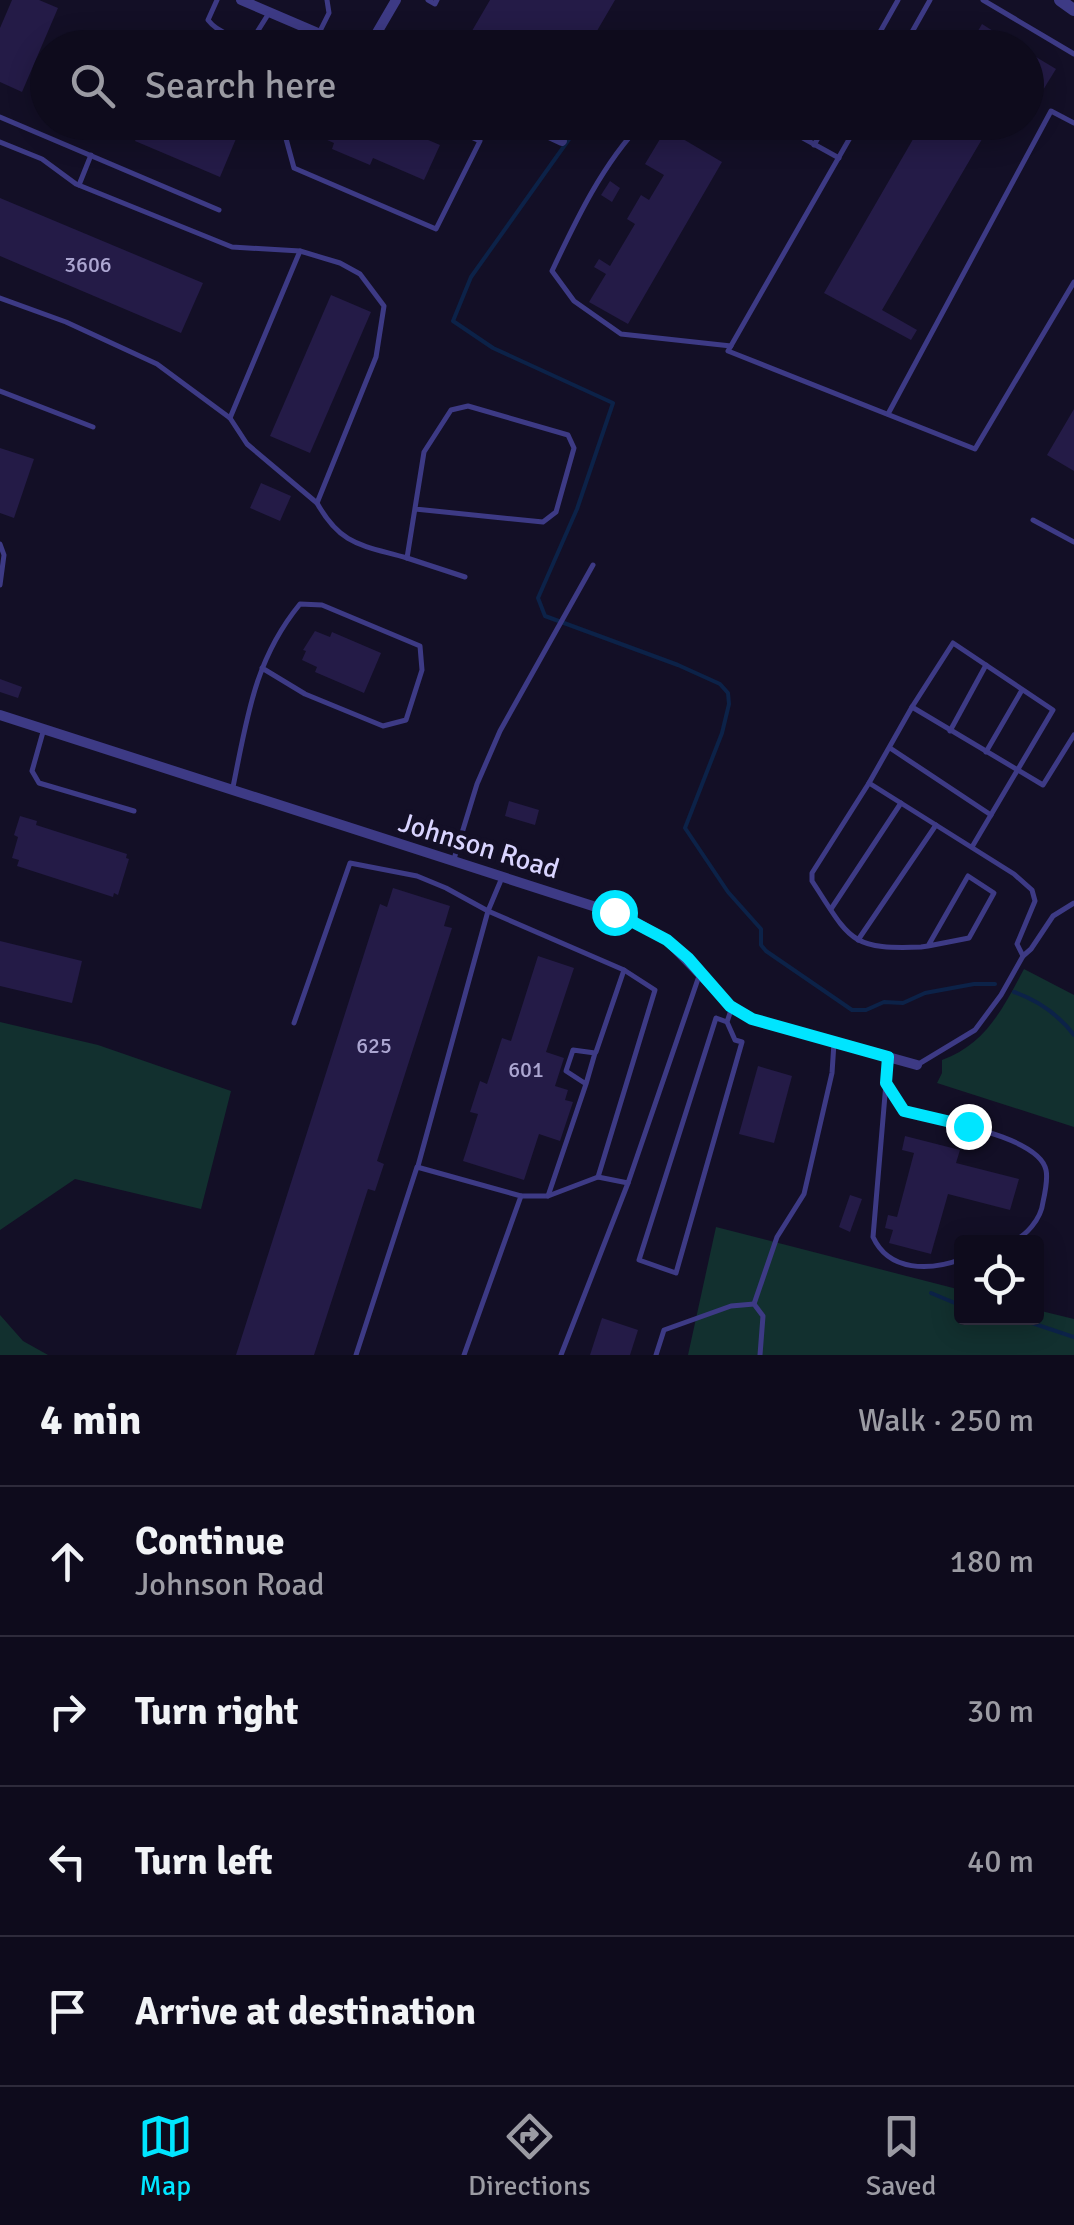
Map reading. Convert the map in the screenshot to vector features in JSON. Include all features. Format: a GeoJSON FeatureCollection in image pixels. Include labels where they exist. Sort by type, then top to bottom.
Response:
{"type":"FeatureCollection","features":[{"type":"Feature","properties":{"kind":"street"},"geometry":{"type":"LineString","coordinates":[[378,30],[396,0]]}},
{"type":"Feature","properties":{"kind":"street"},"geometry":{"type":"LineString","coordinates":[[1060,0],[1074,10]]}},
{"type":"Feature","properties":{"kind":"street"},"geometry":{"type":"LineString","coordinates":[[246,1],[313,30]]}},
{"type":"Feature","properties":{"kind":"street","name":"Johnson Road"},"geometry":{"type":"LineString","coordinates":[[0,715],[627,917],[667,940],[732,1007],[759,1022],[917,1064]]}},
{"type":"Feature","properties":{"kind":"lane"},"geometry":{"type":"LineString","coordinates":[[217,0],[208,20],[219,30]]}},
{"type":"Feature","properties":{"kind":"lane"},"geometry":{"type":"LineString","coordinates":[[321,30],[329,13],[327,0]]}},
{"type":"Feature","properties":{"kind":"lane"},"geometry":{"type":"LineString","coordinates":[[428,0],[435,4],[437,0]]}},
{"type":"Feature","properties":{"kind":"lane"},"geometry":{"type":"LineString","coordinates":[[881,30],[898,0]]}},
{"type":"Feature","properties":{"kind":"lane"},"geometry":{"type":"LineString","coordinates":[[912,30],[930,0]]}},
{"type":"Feature","properties":{"kind":"lane"},"geometry":{"type":"LineString","coordinates":[[983,0],[1034,30]]}},
{"type":"Feature","properties":{"kind":"lane"},"geometry":{"type":"LineString","coordinates":[[258,30],[270,12]]}},
{"type":"Feature","properties":{"kind":"lane"},"geometry":{"type":"LineString","coordinates":[[1044,36],[1074,54]]}},
{"type":"Feature","properties":{"kind":"lane"},"geometry":{"type":"LineString","coordinates":[[1044,124],[1051,111],[1074,123]]}},
{"type":"Feature","properties":{"kind":"lane"},"geometry":{"type":"LineString","coordinates":[[0,117],[30,130]]}},
{"type":"Feature","properties":{"kind":"lane"},"geometry":{"type":"LineString","coordinates":[[55,140],[219,210]]}},
{"type":"Feature","properties":{"kind":"lane"},"geometry":{"type":"LineString","coordinates":[[287,140],[294,168],[436,229],[478,140]]}},
{"type":"Feature","properties":{"kind":"lane"},"geometry":{"type":"LineString","coordinates":[[627,140],[576,221],[552,271],[574,301],[621,334],[731,346]]}},
{"type":"Feature","properties":{"kind":"lane"},"geometry":{"type":"LineString","coordinates":[[805,140],[839,158]]}},
{"type":"Feature","properties":{"kind":"lane"},"geometry":{"type":"LineString","coordinates":[[814,145],[817,140]]}},
{"type":"Feature","properties":{"kind":"lane"},"geometry":{"type":"LineString","coordinates":[[850,140],[728,351],[975,449],[1074,282]]}},
{"type":"Feature","properties":{"kind":"lane"},"geometry":{"type":"LineString","coordinates":[[888,414],[1035,140]]}},
{"type":"Feature","properties":{"kind":"lane"},"geometry":{"type":"LineString","coordinates":[[0,142],[42,159],[79,185],[232,247],[300,250],[360,274],[384,306],[376,356],[317,503]]}},
{"type":"Feature","properties":{"kind":"lane"},"geometry":{"type":"LineString","coordinates":[[79,185],[91,155]]}},
{"type":"Feature","properties":{"kind":"lane"},"geometry":{"type":"LineString","coordinates":[[230,418],[300,250]]}},
{"type":"Feature","properties":{"kind":"lane"},"geometry":{"type":"LineString","coordinates":[[0,298],[66,322],[156,364],[230,418],[246,444],[317,503],[331,528],[349,541],[465,577]]}},
{"type":"Feature","properties":{"kind":"lane"},"geometry":{"type":"LineString","coordinates":[[0,391],[93,427]]}},
{"type":"Feature","properties":{"kind":"lane"},"geometry":{"type":"LineString","coordinates":[[407,558],[424,452],[451,410],[468,406],[568,435],[574,448],[556,512],[542,522],[415,509]]}},
{"type":"Feature","properties":{"kind":"lane"},"geometry":{"type":"LineString","coordinates":[[1033,520],[1074,542]]}},
{"type":"Feature","properties":{"kind":"lane"},"geometry":{"type":"LineString","coordinates":[[0,544],[4,554],[0,585]]}},
{"type":"Feature","properties":{"kind":"lane"},"geometry":{"type":"LineString","coordinates":[[453,862],[477,784],[500,730],[593,565]]}},
{"type":"Feature","properties":{"kind":"lane"},"geometry":{"type":"LineString","coordinates":[[232,790],[252,696],[262,668],[276,633],[300,604],[322,605],[420,646],[422,670],[406,720],[382,726],[305,694],[262,668]]}},
{"type":"Feature","properties":{"kind":"lane"},"geometry":{"type":"LineString","coordinates":[[928,946],[968,876],[994,893],[970,938],[928,946],[881,949],[847,933],[812,881],[812,873],[953,643],[1053,710],[972,848]]}},
{"type":"Feature","properties":{"kind":"lane"},"geometry":{"type":"LineString","coordinates":[[950,731],[986,665]]}},
{"type":"Feature","properties":{"kind":"lane"},"geometry":{"type":"LineString","coordinates":[[986,752],[1022,690]]}},
{"type":"Feature","properties":{"kind":"lane"},"geometry":{"type":"LineString","coordinates":[[912,707],[1043,786],[1074,735]]}},
{"type":"Feature","properties":{"kind":"lane"},"geometry":{"type":"LineString","coordinates":[[44,729],[32,771],[40,783],[134,811]]}},
{"type":"Feature","properties":{"kind":"lane"},"geometry":{"type":"LineString","coordinates":[[890,748],[991,814]]}},
{"type":"Feature","properties":{"kind":"lane"},"geometry":{"type":"LineString","coordinates":[[869,783],[1014,874],[1032,890],[1036,902],[1017,944],[1023,956]]}},
{"type":"Feature","properties":{"kind":"lane"},"geometry":{"type":"LineString","coordinates":[[831,909],[901,803]]}},
{"type":"Feature","properties":{"kind":"lane"},"geometry":{"type":"LineString","coordinates":[[858,940],[936,825]]}},
{"type":"Feature","properties":{"kind":"lane"},"geometry":{"type":"LineString","coordinates":[[294,1024],[350,863],[417,876],[624,970],[655,990],[598,1177]]}},
{"type":"Feature","properties":{"kind":"lane"},"geometry":{"type":"LineString","coordinates":[[356,1355],[418,1167],[488,911],[503,877]]}},
{"type":"Feature","properties":{"kind":"lane"},"geometry":{"type":"LineString","coordinates":[[917,1064],[975,1030],[1053,916],[1074,903]]}},
{"type":"Feature","properties":{"kind":"lane"},"geometry":{"type":"LineString","coordinates":[[548,1196],[624,970]]}},
{"type":"Feature","properties":{"kind":"lane"},"geometry":{"type":"LineString","coordinates":[[562,1355],[628,1183],[700,973]]}},
{"type":"Feature","properties":{"kind":"lane"},"geometry":{"type":"LineString","coordinates":[[728,1022],[716,1018],[639,1260],[676,1272],[742,1042],[734,1040],[728,1022],[732,1007]]}},
{"type":"Feature","properties":{"kind":"lane"},"geometry":{"type":"LineString","coordinates":[[754,1304],[777,1237],[804,1194],[832,1073],[834,1043]]}},
{"type":"Feature","properties":{"kind":"lane"},"geometry":{"type":"LineString","coordinates":[[586,1084],[566,1071],[573,1050],[595,1053]]}},
{"type":"Feature","properties":{"kind":"lane"},"geometry":{"type":"LineString","coordinates":[[888,1057],[873,1237],[879,1250],[891,1260],[907,1265],[924,1268],[954,1261]]}},
{"type":"Feature","properties":{"kind":"lane"},"geometry":{"type":"LineString","coordinates":[[886,1083],[904,1111],[968,1126],[1036,1152],[1046,1170],[1043,1208],[1026,1235]]}},
{"type":"Feature","properties":{"kind":"lane"},"geometry":{"type":"LineString","coordinates":[[418,1167],[520,1196],[548,1196],[598,1177],[628,1183]]}},
{"type":"Feature","properties":{"kind":"lane"},"geometry":{"type":"LineString","coordinates":[[464,1355],[520,1196]]}},
{"type":"Feature","properties":{"kind":"lane"},"geometry":{"type":"LineString","coordinates":[[656,1355],[664,1330],[730,1306],[754,1304]]}},
{"type":"Feature","properties":{"kind":"lane"},"geometry":{"type":"LineString","coordinates":[[754,1304],[763,1316],[760,1355]]}},
{"type":"Feature","properties":{"kind":"green space"},"geometry":{"type":"Polygon","coordinates":[[[1024,969],[1074,995],[1074,1127],[937,1083],[942,1060],[970,1045],[992,1023],[1024,969]]]}},
{"type":"Feature","properties":{"kind":"green space"},"geometry":{"type":"Polygon","coordinates":[[[0,1022],[98,1045],[231,1091],[201,1209],[75,1179],[0,1230],[0,1022]]]}},
{"type":"Feature","properties":{"kind":"green space"},"geometry":{"type":"Polygon","coordinates":[[[716,1227],[954,1288],[954,1325],[1044,1325],[1044,1312],[1074,1319],[1074,1355],[688,1355],[716,1227]]]}},
{"type":"Feature","properties":{"kind":"green space"},"geometry":{"type":"Polygon","coordinates":[[[0,1315],[23,1341],[48,1355],[0,1355],[0,1315]]]}},
{"type":"Feature","properties":{"kind":"building"},"geometry":{"type":"Polygon","coordinates":[[[12,0],[39,0],[58,8],[49,30],[30,30],[30,73],[22,92],[0,82],[0,28],[12,0]]]}},
{"type":"Feature","properties":{"kind":"building"},"geometry":{"type":"Polygon","coordinates":[[[490,0],[615,0],[598,30],[472,30],[490,0]]]}},
{"type":"Feature","properties":{"kind":"building"},"geometry":{"type":"Polygon","coordinates":[[[1044,62],[1056,69],[1044,88],[1044,62]]]}},
{"type":"Feature","properties":{"kind":"building"},"geometry":{"type":"Polygon","coordinates":[[[135,140],[235,140],[220,177],[135,140]]]}},
{"type":"Feature","properties":{"kind":"building"},"geometry":{"type":"Polygon","coordinates":[[[327,140],[428,140],[440,145],[424,180],[373,158],[370,165],[332,149],[334,143],[327,140]]]}},
{"type":"Feature","properties":{"kind":"building"},"geometry":{"type":"Polygon","coordinates":[[[659,140],[685,140],[722,162],[628,324],[589,302],[606,274],[594,267],[599,259],[610,266],[635,224],[627,219],[641,195],[649,200],[664,175],[645,164],[659,140]]]}},
{"type":"Feature","properties":{"kind":"building"},"geometry":{"type":"Polygon","coordinates":[[[913,140],[981,140],[882,310],[917,330],[911,340],[824,293],[913,140]]]}},
{"type":"Feature","properties":{"kind":"building"},"geometry":{"type":"Polygon","coordinates":[[[610,181],[620,188],[612,202],[601,195],[610,181]]]}},
{"type":"Feature","properties":{"kind":"building"},"geometry":{"type":"Polygon","coordinates":[[[0,198],[203,283],[181,333],[0,256],[0,198]]]}},
{"type":"Feature","properties":{"kind":"building"},"geometry":{"type":"Polygon","coordinates":[[[331,295],[371,312],[310,453],[270,436],[331,295]]]}},
{"type":"Feature","properties":{"kind":"building"},"geometry":{"type":"Polygon","coordinates":[[[1074,409],[1074,471],[1047,455],[1074,409]]]}},
{"type":"Feature","properties":{"kind":"building"},"geometry":{"type":"Polygon","coordinates":[[[0,448],[34,459],[14,518],[0,513],[0,448]]]}},
{"type":"Feature","properties":{"kind":"building"},"geometry":{"type":"Polygon","coordinates":[[[261,483],[291,496],[280,521],[250,508],[261,483]]]}},
{"type":"Feature","properties":{"kind":"building"},"geometry":{"type":"Polygon","coordinates":[[[315,631],[330,637],[332,632],[381,653],[364,693],[315,672],[317,667],[302,660],[306,651],[303,650],[315,631]]]}},
{"type":"Feature","properties":{"kind":"building"},"geometry":{"type":"Polygon","coordinates":[[[0,679],[22,687],[18,698],[0,692],[0,679]]]}},
{"type":"Feature","properties":{"kind":"building"},"geometry":{"type":"Polygon","coordinates":[[[509,801],[539,810],[535,825],[505,816],[509,801]]]}},
{"type":"Feature","properties":{"kind":"building"},"geometry":{"type":"Polygon","coordinates":[[[20,816],[37,821],[36,825],[127,854],[129,859],[118,895],[114,893],[113,897],[17,866],[19,860],[12,858],[20,816]]]}},
{"type":"Feature","properties":{"kind":"building"},"geometry":{"type":"Polygon","coordinates":[[[393,888],[450,906],[444,926],[452,928],[377,1161],[384,1164],[375,1191],[368,1189],[314,1355],[236,1355],[380,904],[387,907],[393,888]]]}},
{"type":"Feature","properties":{"kind":"building"},"geometry":{"type":"Polygon","coordinates":[[[0,941],[82,961],[72,1003],[0,986],[0,941]]]}},
{"type":"Feature","properties":{"kind":"building"},"geometry":{"type":"Polygon","coordinates":[[[538,956],[574,968],[546,1052],[564,1058],[555,1086],[568,1090],[565,1100],[573,1102],[560,1141],[539,1134],[524,1180],[463,1161],[478,1114],[470,1112],[480,1081],[487,1084],[502,1038],[511,1041],[538,956]]]}},
{"type":"Feature","properties":{"kind":"building"},"geometry":{"type":"Polygon","coordinates":[[[758,1066],[792,1076],[774,1143],[739,1134],[758,1066]]]}},
{"type":"Feature","properties":{"kind":"building"},"geometry":{"type":"Polygon","coordinates":[[[905,1136],[960,1150],[956,1163],[1019,1179],[1010,1210],[948,1194],[931,1254],[889,1243],[893,1230],[885,1228],[888,1215],[897,1217],[914,1153],[902,1150],[905,1136]]]}},
{"type":"Feature","properties":{"kind":"building"},"geometry":{"type":"Polygon","coordinates":[[[850,1195],[862,1199],[850,1232],[839,1227],[850,1195]]]}},
{"type":"Feature","properties":{"kind":"building"},"geometry":{"type":"Polygon","coordinates":[[[602,1318],[638,1330],[630,1355],[590,1355],[602,1318]]]}},
{"type":"Feature","properties":{"kind":"waterway"},"geometry":{"type":"LineString","coordinates":[[568,140],[471,277],[453,321],[493,348],[613,403],[577,509],[538,598],[545,616],[678,665],[720,684],[728,693],[722,733],[685,828],[728,892],[761,929],[761,945],[766,951],[852,1010],[866,1010],[884,1002],[903,1003],[925,993],[974,984],[995,984]]}},
{"type":"Feature","properties":{"kind":"waterway"},"geometry":{"type":"LineString","coordinates":[[1014,992],[1047,1009],[1074,1035]]}},
{"type":"Feature","properties":{"kind":"waterway"},"geometry":{"type":"LineString","coordinates":[[931,1293],[954,1303]]}},
{"type":"Feature","properties":{"kind":"waterway"},"geometry":{"type":"LineString","coordinates":[[1038,1325],[1074,1337]]}},
{"type":"Feature","properties":{"kind":"route"},"geometry":{"type":"LineString","coordinates":[[614,912],[667,940],[737,1011],[759,1022],[888,1057],[886,1083],[904,1111],[968,1126]]}}]}
